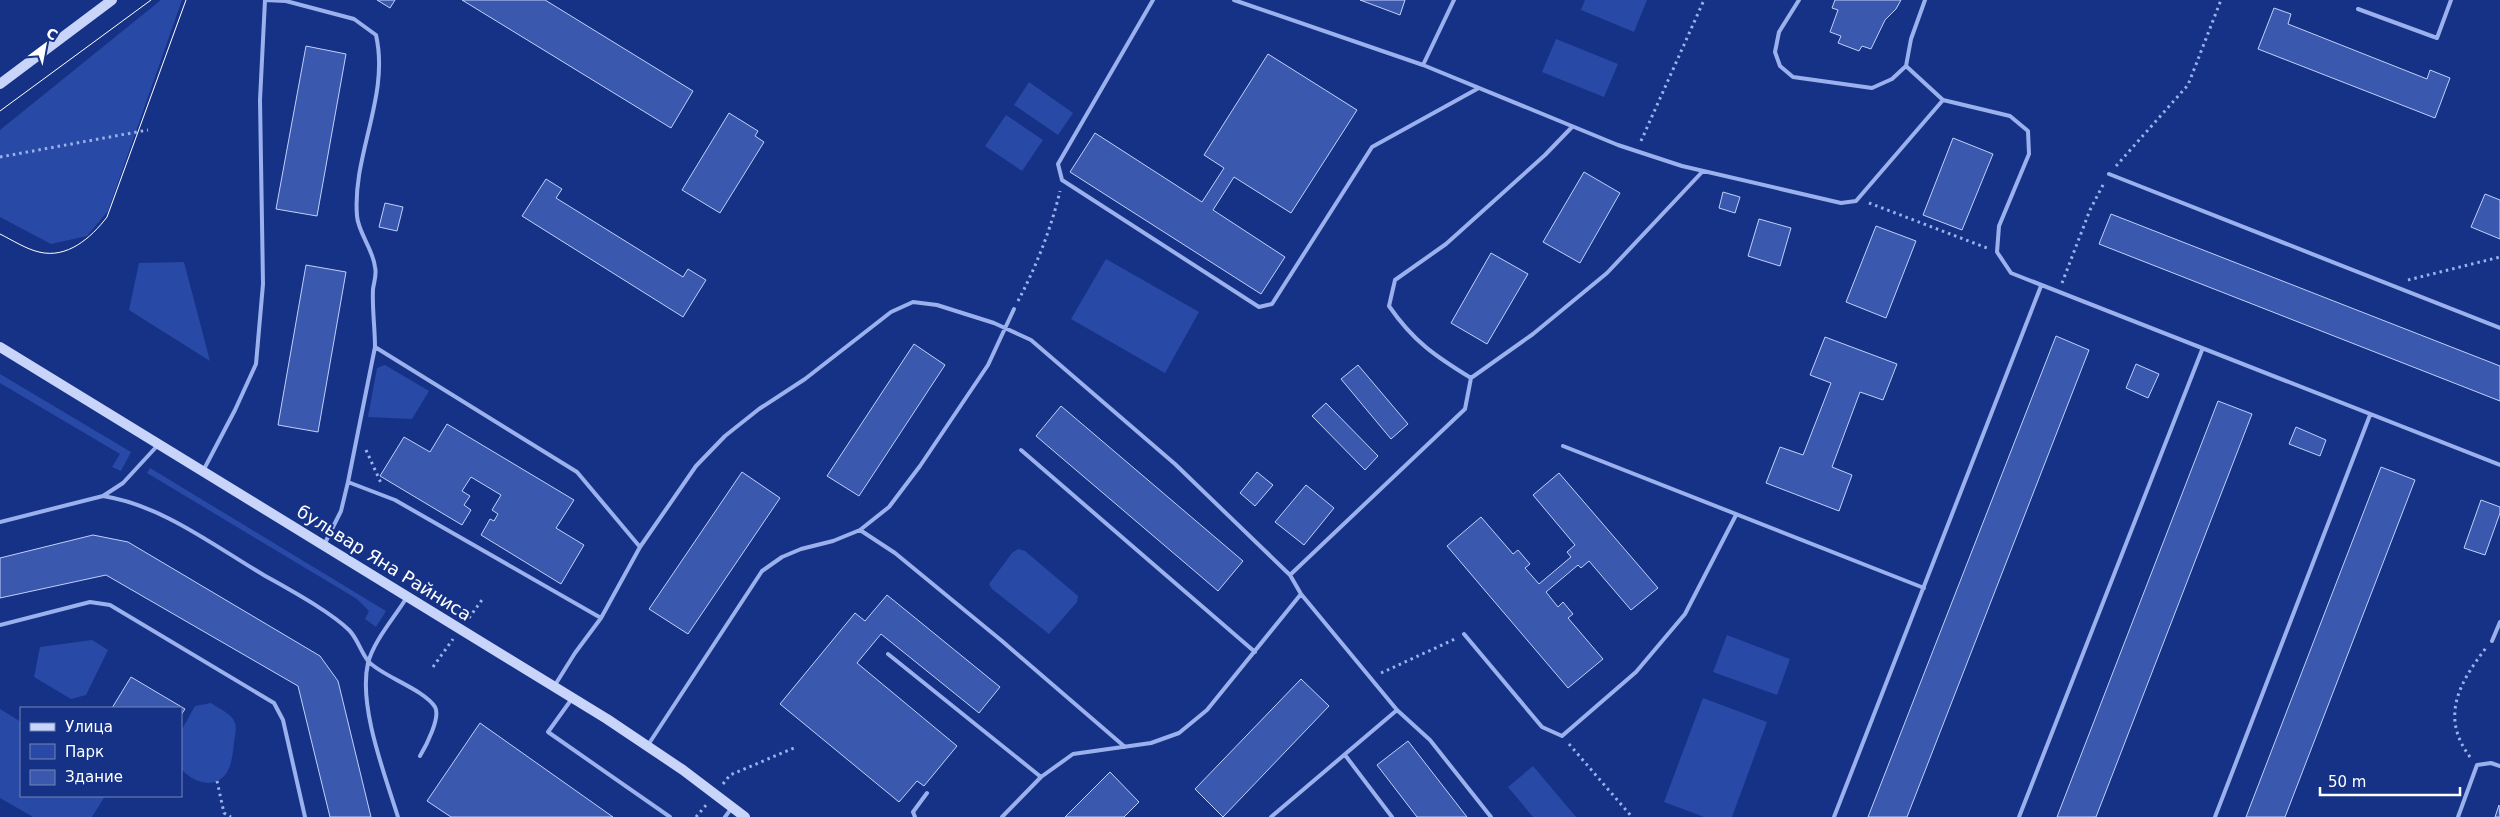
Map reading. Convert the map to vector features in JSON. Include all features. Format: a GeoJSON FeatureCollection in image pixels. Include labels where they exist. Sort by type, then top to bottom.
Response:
{"type":"FeatureCollection","features":[{"type":"Feature","properties":{"kind":"main road"},"geometry":{"type":"LineString","coordinates":[[0,84],[112,0]]}},
{"type":"Feature","properties":{"kind":"main road","name":"бульвар Яна Райниса"},"geometry":{"type":"LineString","coordinates":[[0,347],[648,745],[716,793],[745,817]]}},
{"type":"Feature","properties":{"kind":"lane"},"geometry":{"type":"LineString","coordinates":[[203,471],[235,410],[256,364],[263,284],[260,100],[265,0],[286,1],[354,19],[376,35],[381,56],[378,86],[359,179],[357,218],[371,250],[376,269],[373,290],[375,347],[341,511],[324,545]]}},
{"type":"Feature","properties":{"kind":"lane"},"geometry":{"type":"LineString","coordinates":[[1153,0],[1058,164],[1062,180],[1259,306],[1272,304],[1372,147],[1478,89]]}},
{"type":"Feature","properties":{"kind":"lane"},"geometry":{"type":"LineString","coordinates":[[1234,0],[1423,65],[1478,89],[1637,152],[1703,171],[1841,204],[1856,201],[1943,100]]}},
{"type":"Feature","properties":{"kind":"lane"},"geometry":{"type":"LineString","coordinates":[[1423,65],[1454,0]]}},
{"type":"Feature","properties":{"kind":"lane"},"geometry":{"type":"LineString","coordinates":[[1798,0],[1778,32],[1775,52],[1780,66],[1793,77],[1872,88],[1892,79],[1906,66],[1911,39],[1925,0]]}},
{"type":"Feature","properties":{"kind":"lane"},"geometry":{"type":"LineString","coordinates":[[2358,9],[2437,38],[2451,0]]}},
{"type":"Feature","properties":{"kind":"lane"},"geometry":{"type":"LineString","coordinates":[[1906,66],[1943,100],[2010,116],[2028,131],[2029,154],[1999,226],[1997,252],[2011,273],[2202,350],[2500,464]]}},
{"type":"Feature","properties":{"kind":"lane"},"geometry":{"type":"LineString","coordinates":[[1470,378],[1432,355],[1404,328],[1389,306],[1395,280],[1446,244],[1545,155],[1572,127]]}},
{"type":"Feature","properties":{"kind":"lane"},"geometry":{"type":"LineString","coordinates":[[1290,575],[1465,409],[1470,378],[1533,334],[1607,273],[1703,171]]}},
{"type":"Feature","properties":{"kind":"lane"},"geometry":{"type":"LineString","coordinates":[[2109,174],[2500,328]]}},
{"type":"Feature","properties":{"kind":"lane"},"geometry":{"type":"LineString","coordinates":[[1834,817],[2042,286]]}},
{"type":"Feature","properties":{"kind":"lane"},"geometry":{"type":"LineString","coordinates":[[554,687],[575,653],[601,618],[640,547],[683,483],[725,436],[891,312],[913,302],[937,305],[1006,328],[1031,340],[1175,464],[1290,575],[1302,594],[1397,710],[1430,740],[1491,817]]}},
{"type":"Feature","properties":{"kind":"lane"},"geometry":{"type":"LineString","coordinates":[[648,745],[762,571],[782,557],[801,549],[833,541],[860,530],[888,507],[920,466],[988,365],[1014,308]]}},
{"type":"Feature","properties":{"kind":"lane"},"geometry":{"type":"LineString","coordinates":[[375,347],[576,472],[640,547]]}},
{"type":"Feature","properties":{"kind":"lane"},"geometry":{"type":"LineString","coordinates":[[2019,817],[2202,350]]}},
{"type":"Feature","properties":{"kind":"lane"},"geometry":{"type":"LineString","coordinates":[[2215,817],[2370,414]]}},
{"type":"Feature","properties":{"kind":"lane"},"geometry":{"type":"LineString","coordinates":[[0,522],[103,496],[123,483],[160,444]]}},
{"type":"Feature","properties":{"kind":"lane"},"geometry":{"type":"LineString","coordinates":[[1563,446],[1924,588]]}},
{"type":"Feature","properties":{"kind":"lane"},"geometry":{"type":"LineString","coordinates":[[1021,450],[1255,652]]}},
{"type":"Feature","properties":{"kind":"lane"},"geometry":{"type":"LineString","coordinates":[[348,482],[387,498],[601,618]]}},
{"type":"Feature","properties":{"kind":"lane"},"geometry":{"type":"LineString","coordinates":[[103,496],[119,498],[150,510],[300,596],[348,630],[360,644],[369,662],[434,706],[437,713],[435,722],[420,756]]}},
{"type":"Feature","properties":{"kind":"lane"},"geometry":{"type":"LineString","coordinates":[[1464,634],[1542,727],[1562,736],[1636,672],[1684,614],[1736,515]]}},
{"type":"Feature","properties":{"kind":"lane"},"geometry":{"type":"LineString","coordinates":[[860,530],[903,559],[1125,747]]}},
{"type":"Feature","properties":{"kind":"lane"},"geometry":{"type":"LineString","coordinates":[[1002,817],[1042,777],[1073,754],[1151,743],[1179,733],[1207,710],[1302,594]]}},
{"type":"Feature","properties":{"kind":"lane"},"geometry":{"type":"LineString","coordinates":[[398,817],[374,735],[365,685],[369,662],[408,597]]}},
{"type":"Feature","properties":{"kind":"lane"},"geometry":{"type":"LineString","coordinates":[[0,625],[90,602],[110,605],[274,703],[283,720],[305,817]]}},
{"type":"Feature","properties":{"kind":"lane"},"geometry":{"type":"LineString","coordinates":[[2492,641],[2500,622]]}},
{"type":"Feature","properties":{"kind":"lane"},"geometry":{"type":"LineString","coordinates":[[888,654],[1042,777]]}},
{"type":"Feature","properties":{"kind":"lane"},"geometry":{"type":"LineString","coordinates":[[573,698],[548,732],[670,817]]}},
{"type":"Feature","properties":{"kind":"lane"},"geometry":{"type":"LineString","coordinates":[[1271,817],[1397,710]]}},
{"type":"Feature","properties":{"kind":"lane"},"geometry":{"type":"LineString","coordinates":[[1345,755],[1392,817]]}},
{"type":"Feature","properties":{"kind":"lane"},"geometry":{"type":"LineString","coordinates":[[2458,817],[2477,765],[2491,763],[2500,766]]}},
{"type":"Feature","properties":{"kind":"lane"},"geometry":{"type":"LineString","coordinates":[[915,817],[913,812],[927,793]]}},
{"type":"Feature","properties":{"kind":"lane"},"geometry":{"type":"LineString","coordinates":[[725,817],[733,807]]}},
{"type":"Feature","properties":{"kind":"path"},"geometry":{"type":"LineString","coordinates":[[1637,152],[1704,0]]}},
{"type":"Feature","properties":{"kind":"path"},"geometry":{"type":"LineString","coordinates":[[2059,293],[2090,210],[2109,174],[2188,85],[2221,0]]}},
{"type":"Feature","properties":{"kind":"path"},"geometry":{"type":"LineString","coordinates":[[0,157],[148,130]]}},
{"type":"Feature","properties":{"kind":"path"},"geometry":{"type":"LineString","coordinates":[[1014,308],[1039,254],[1055,211],[1062,180]]}},
{"type":"Feature","properties":{"kind":"path"},"geometry":{"type":"LineString","coordinates":[[1856,201],[1876,204],[1997,252]]}},
{"type":"Feature","properties":{"kind":"path"},"geometry":{"type":"LineString","coordinates":[[2390,285],[2500,257]]}},
{"type":"Feature","properties":{"kind":"path"},"geometry":{"type":"LineString","coordinates":[[358,434],[387,498]]}},
{"type":"Feature","properties":{"kind":"path"},"geometry":{"type":"LineString","coordinates":[[1371,678],[1464,634]]}},
{"type":"Feature","properties":{"kind":"path"},"geometry":{"type":"LineString","coordinates":[[2477,765],[2463,746],[2456,726],[2454,704],[2463,681],[2492,641]]}},
{"type":"Feature","properties":{"kind":"path"},"geometry":{"type":"LineString","coordinates":[[1562,736],[1632,817]]}},
{"type":"Feature","properties":{"kind":"path"},"geometry":{"type":"LineString","coordinates":[[696,817],[730,775],[794,748]]}},
{"type":"Feature","properties":{"kind":"path"},"geometry":{"type":"LineString","coordinates":[[217,781],[224,813],[231,817]]}},
{"type":"Feature","properties":{"kind":"green space"},"geometry":{"type":"Polygon","coordinates":[[[161,0],[182,0],[108,211],[87,236],[51,244],[0,217],[0,130],[161,0]]]}},
{"type":"Feature","properties":{"kind":"green space"},"geometry":{"type":"Polygon","coordinates":[[[1585,0],[1647,0],[1634,32],[1581,10],[1585,0]]]}},
{"type":"Feature","properties":{"kind":"green space"},"geometry":{"type":"Polygon","coordinates":[[[1556,39],[1618,64],[1604,97],[1542,72],[1556,39]]]}},
{"type":"Feature","properties":{"kind":"green space"},"geometry":{"type":"Polygon","coordinates":[[[1029,82],[1073,113],[1058,135],[1014,105],[1029,82]]]}},
{"type":"Feature","properties":{"kind":"green space"},"geometry":{"type":"Polygon","coordinates":[[[1006,115],[1043,140],[1022,171],[985,146],[1006,115]]]}},
{"type":"Feature","properties":{"kind":"green space"},"geometry":{"type":"Polygon","coordinates":[[[1106,259],[1199,312],[1165,373],[1071,319],[1106,259]]]}},
{"type":"Feature","properties":{"kind":"green space"},"geometry":{"type":"Polygon","coordinates":[[[184,262],[210,361],[129,310],[139,263],[184,262]]]}},
{"type":"Feature","properties":{"kind":"green space"},"geometry":{"type":"Polygon","coordinates":[[[385,365],[429,391],[412,419],[368,417],[377,368],[385,365]]]}},
{"type":"Feature","properties":{"kind":"green space"},"geometry":{"type":"Polygon","coordinates":[[[0,374],[131,452],[121,471],[112,467],[120,454],[0,383],[0,374]]]}},
{"type":"Feature","properties":{"kind":"green space"},"geometry":{"type":"Polygon","coordinates":[[[150,468],[386,611],[376,627],[365,619],[369,611],[357,599],[147,473],[150,468]]]}},
{"type":"Feature","properties":{"kind":"green space"},"geometry":{"type":"Polygon","coordinates":[[[1018,549],[1025,551],[1078,596],[1077,602],[1049,634],[992,589],[989,584],[1012,553],[1018,549]]]}},
{"type":"Feature","properties":{"kind":"green space"},"geometry":{"type":"Polygon","coordinates":[[[1727,635],[1790,659],[1777,695],[1713,672],[1727,635]]]}},
{"type":"Feature","properties":{"kind":"green space"},"geometry":{"type":"Polygon","coordinates":[[[92,640],[108,650],[86,695],[71,699],[34,677],[40,647],[92,640]]]}},
{"type":"Feature","properties":{"kind":"green space"},"geometry":{"type":"Polygon","coordinates":[[[1703,698],[1767,722],[1732,817],[1704,817],[1664,802],[1703,698]]]}},
{"type":"Feature","properties":{"kind":"green space"},"geometry":{"type":"Polygon","coordinates":[[[211,703],[226,712],[235,722],[236,730],[229,768],[220,780],[214,782],[208,783],[196,780],[182,770],[182,729],[195,706],[211,703]]]}},
{"type":"Feature","properties":{"kind":"green space"},"geometry":{"type":"Polygon","coordinates":[[[0,709],[20,721],[20,797],[104,797],[92,817],[33,817],[0,798],[0,709]]]}},
{"type":"Feature","properties":{"kind":"green space"},"geometry":{"type":"Polygon","coordinates":[[[1533,766],[1576,817],[1533,817],[1508,787],[1533,766]]]}},
{"type":"Feature","properties":{"kind":"building"},"geometry":{"type":"Polygon","coordinates":[[[377,0],[395,0],[390,8],[377,0]]]}},
{"type":"Feature","properties":{"kind":"building"},"geometry":{"type":"Polygon","coordinates":[[[462,0],[545,0],[693,91],[671,128],[462,0]]]}},
{"type":"Feature","properties":{"kind":"building"},"geometry":{"type":"Polygon","coordinates":[[[1360,0],[1405,0],[1400,15],[1360,0]]]}},
{"type":"Feature","properties":{"kind":"building"},"geometry":{"type":"Polygon","coordinates":[[[1835,0],[1901,0],[1896,9],[1885,20],[1871,49],[1862,46],[1859,51],[1838,43],[1841,36],[1830,32],[1838,10],[1832,8],[1835,0]]]}},
{"type":"Feature","properties":{"kind":"building"},"geometry":{"type":"Polygon","coordinates":[[[2274,8],[2291,14],[2288,24],[2427,79],[2430,70],[2450,78],[2435,118],[2258,49],[2274,8]]]}},
{"type":"Feature","properties":{"kind":"building"},"geometry":{"type":"Polygon","coordinates":[[[306,46],[346,54],[317,216],[276,209],[306,46]]]}},
{"type":"Feature","properties":{"kind":"building"},"geometry":{"type":"Polygon","coordinates":[[[1268,54],[1357,110],[1291,213],[1234,177],[1213,210],[1285,257],[1261,294],[1070,172],[1095,133],[1202,202],[1224,168],[1204,155],[1268,54]]]}},
{"type":"Feature","properties":{"kind":"building"},"geometry":{"type":"Polygon","coordinates":[[[729,113],[758,131],[755,136],[764,142],[720,213],[682,190],[729,113]]]}},
{"type":"Feature","properties":{"kind":"building"},"geometry":{"type":"Polygon","coordinates":[[[1953,138],[1993,154],[1962,230],[1923,215],[1953,138]]]}},
{"type":"Feature","properties":{"kind":"building"},"geometry":{"type":"Polygon","coordinates":[[[1584,172],[1620,193],[1580,263],[1543,242],[1584,172]]]}},
{"type":"Feature","properties":{"kind":"building"},"geometry":{"type":"Polygon","coordinates":[[[546,179],[562,189],[556,198],[683,277],[688,269],[706,280],[683,317],[522,216],[546,179]]]}},
{"type":"Feature","properties":{"kind":"building"},"geometry":{"type":"Polygon","coordinates":[[[1723,192],[1740,197],[1735,213],[1719,208],[1723,192]]]}},
{"type":"Feature","properties":{"kind":"building"},"geometry":{"type":"Polygon","coordinates":[[[2485,194],[2500,200],[2500,239],[2471,227],[2485,194]]]}},
{"type":"Feature","properties":{"kind":"building"},"geometry":{"type":"Polygon","coordinates":[[[385,203],[403,207],[397,231],[379,227],[385,203]]]}},
{"type":"Feature","properties":{"kind":"building"},"geometry":{"type":"Polygon","coordinates":[[[2111,214],[2500,366],[2500,401],[2099,244],[2111,214]]]}},
{"type":"Feature","properties":{"kind":"building"},"geometry":{"type":"Polygon","coordinates":[[[1759,219],[1791,228],[1780,266],[1748,256],[1759,219]]]}},
{"type":"Feature","properties":{"kind":"building"},"geometry":{"type":"Polygon","coordinates":[[[1876,226],[1916,241],[1886,318],[1846,302],[1876,226]]]}},
{"type":"Feature","properties":{"kind":"building"},"geometry":{"type":"Polygon","coordinates":[[[1491,253],[1528,274],[1487,344],[1451,323],[1491,253]]]}},
{"type":"Feature","properties":{"kind":"building"},"geometry":{"type":"Polygon","coordinates":[[[306,265],[346,272],[318,432],[278,425],[306,265]]]}},
{"type":"Feature","properties":{"kind":"building"},"geometry":{"type":"Polygon","coordinates":[[[2056,336],[2089,350],[1907,817],[1868,817],[2056,336]]]}},
{"type":"Feature","properties":{"kind":"building"},"geometry":{"type":"Polygon","coordinates":[[[1825,337],[1897,364],[1883,400],[1860,392],[1832,467],[1852,475],[1839,511],[1766,483],[1780,447],[1803,455],[1831,383],[1810,375],[1825,337]]]}},
{"type":"Feature","properties":{"kind":"building"},"geometry":{"type":"Polygon","coordinates":[[[914,344],[945,365],[859,496],[827,476],[914,344]]]}},
{"type":"Feature","properties":{"kind":"building"},"geometry":{"type":"Polygon","coordinates":[[[2136,364],[2159,374],[2148,398],[2126,388],[2136,364]]]}},
{"type":"Feature","properties":{"kind":"building"},"geometry":{"type":"Polygon","coordinates":[[[1358,365],[1408,424],[1391,439],[1341,379],[1358,365]]]}},
{"type":"Feature","properties":{"kind":"building"},"geometry":{"type":"Polygon","coordinates":[[[2218,401],[2252,414],[2096,817],[2057,817],[2218,401]]]}},
{"type":"Feature","properties":{"kind":"building"},"geometry":{"type":"Polygon","coordinates":[[[1326,403],[1378,456],[1365,470],[1312,416],[1326,403]]]}},
{"type":"Feature","properties":{"kind":"building"},"geometry":{"type":"Polygon","coordinates":[[[1061,406],[1243,561],[1218,591],[1036,436],[1061,406]]]}},
{"type":"Feature","properties":{"kind":"building"},"geometry":{"type":"Polygon","coordinates":[[[447,424],[574,500],[556,528],[584,545],[561,584],[481,535],[490,519],[494,521],[498,514],[492,510],[501,495],[471,477],[462,491],[470,496],[464,505],[471,510],[462,525],[380,476],[404,437],[430,452],[447,424]]]}},
{"type":"Feature","properties":{"kind":"building"},"geometry":{"type":"Polygon","coordinates":[[[2296,427],[2326,440],[2320,456],[2289,444],[2296,427]]]}},
{"type":"Feature","properties":{"kind":"building"},"geometry":{"type":"Polygon","coordinates":[[[2381,467],[2415,480],[2285,817],[2246,817],[2381,467]]]}},
{"type":"Feature","properties":{"kind":"building"},"geometry":{"type":"Polygon","coordinates":[[[742,472],[780,498],[688,634],[649,609],[742,472]]]}},
{"type":"Feature","properties":{"kind":"building"},"geometry":{"type":"Polygon","coordinates":[[[1257,472],[1273,485],[1255,506],[1240,493],[1257,472]]]}},
{"type":"Feature","properties":{"kind":"building"},"geometry":{"type":"Polygon","coordinates":[[[1559,473],[1658,588],[1631,610],[1589,561],[1581,568],[1578,565],[1546,592],[1558,607],[1563,602],[1573,614],[1568,618],[1603,659],[1568,688],[1447,546],[1481,517],[1513,554],[1518,550],[1530,564],[1525,568],[1539,584],[1571,557],[1567,552],[1575,545],[1533,495],[1559,473]]]}},
{"type":"Feature","properties":{"kind":"building"},"geometry":{"type":"Polygon","coordinates":[[[1306,485],[1334,508],[1304,545],[1275,522],[1306,485]]]}},
{"type":"Feature","properties":{"kind":"building"},"geometry":{"type":"Polygon","coordinates":[[[2481,500],[2500,507],[2500,513],[2485,555],[2464,548],[2481,500]]]}},
{"type":"Feature","properties":{"kind":"building"},"geometry":{"type":"Polygon","coordinates":[[[93,535],[128,542],[320,656],[338,681],[371,817],[330,817],[298,686],[106,575],[0,598],[0,558],[93,535]]]}},
{"type":"Feature","properties":{"kind":"building"},"geometry":{"type":"Polygon","coordinates":[[[887,595],[1000,687],[979,713],[881,634],[857,663],[957,746],[924,786],[917,781],[899,802],[780,704],[855,613],[865,621],[887,595]]]}},
{"type":"Feature","properties":{"kind":"building"},"geometry":{"type":"Polygon","coordinates":[[[131,677],[182,707],[113,707],[131,677]]]}},
{"type":"Feature","properties":{"kind":"building"},"geometry":{"type":"Polygon","coordinates":[[[1301,679],[1329,706],[1223,817],[1195,789],[1301,679]]]}},
{"type":"Feature","properties":{"kind":"building"},"geometry":{"type":"Polygon","coordinates":[[[480,723],[613,817],[451,817],[427,801],[480,723]]]}},
{"type":"Feature","properties":{"kind":"building"},"geometry":{"type":"Polygon","coordinates":[[[1408,741],[1467,817],[1417,817],[1377,765],[1408,741]]]}},
{"type":"Feature","properties":{"kind":"building"},"geometry":{"type":"Polygon","coordinates":[[[1110,772],[1139,802],[1124,817],[1065,817],[1110,772]]]}},
{"type":"Feature","properties":{"kind":"building"},"geometry":{"type":"Polygon","coordinates":[[[2499,805],[2500,817],[2495,817],[2499,805]]]}},
{"type":"Feature","properties":{"kind":"tram line"},"geometry":{"type":"LineString","coordinates":[[0,111],[151,0]]}},
{"type":"Feature","properties":{"kind":"tram line"},"geometry":{"type":"LineString","coordinates":[[0,234],[34,251],[59,252],[69,250],[78,245],[94,232],[107,217],[186,0]]}}]}
